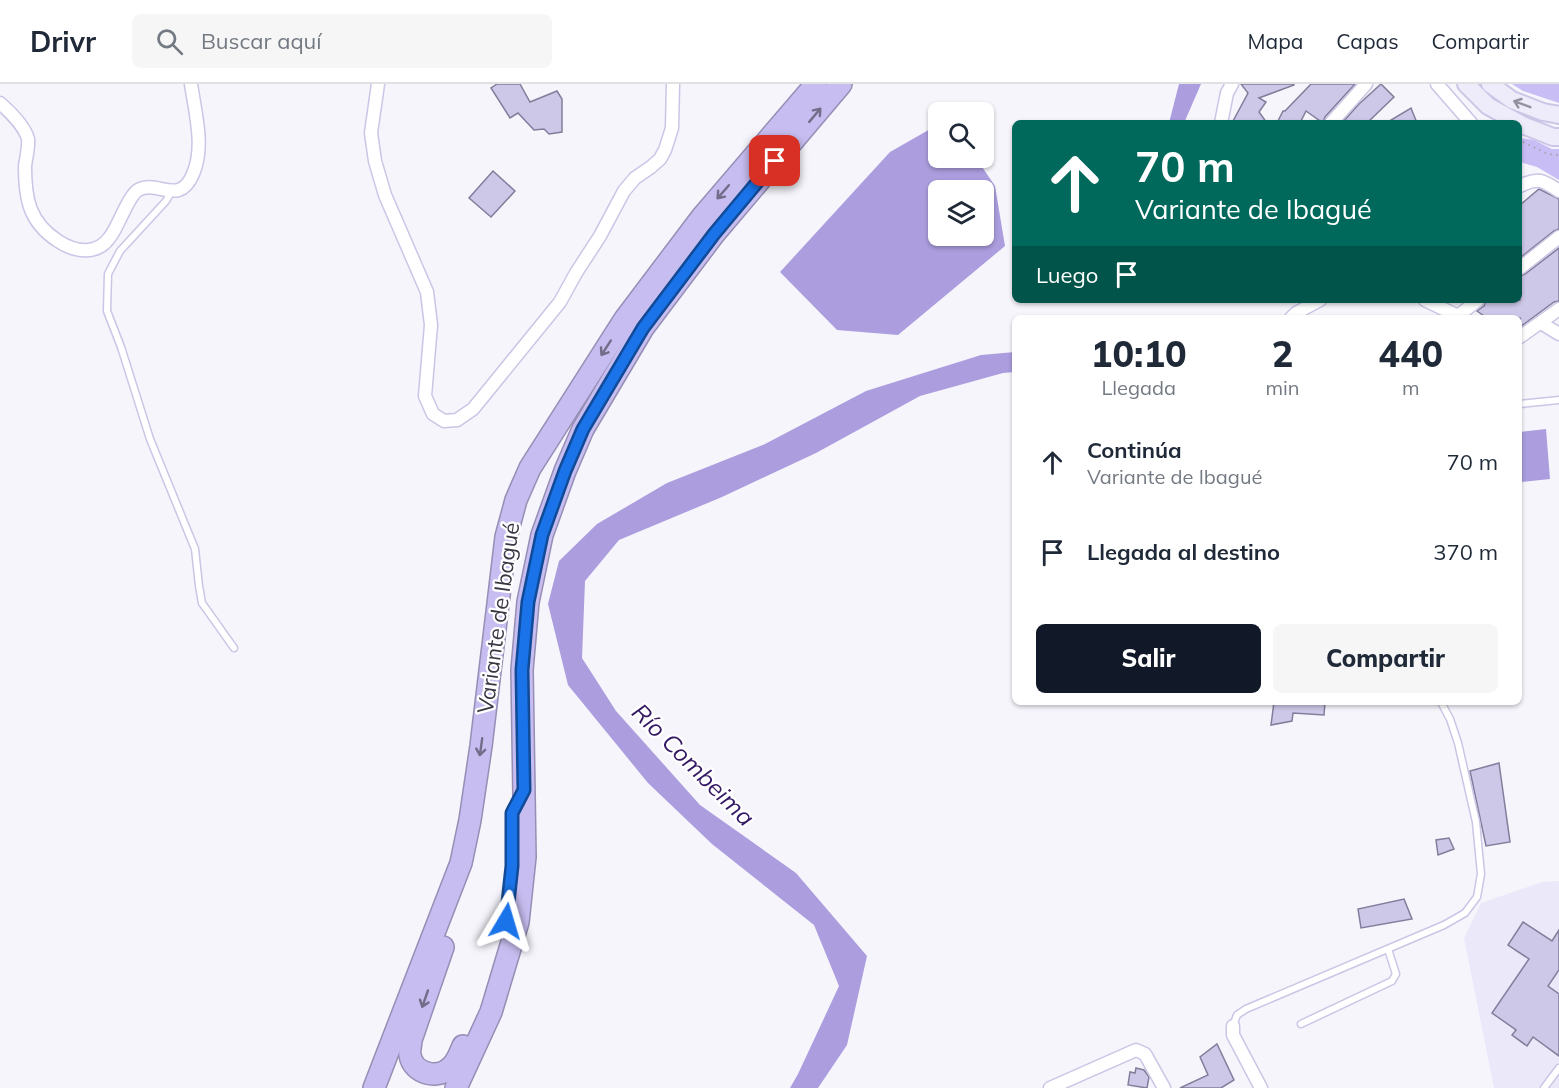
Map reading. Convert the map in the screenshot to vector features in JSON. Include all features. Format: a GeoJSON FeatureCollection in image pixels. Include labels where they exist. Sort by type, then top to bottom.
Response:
{"type":"FeatureCollection","features":[{"type":"Feature","properties":{"kind":"highway","name":"Variante de Ibagué"},"geometry":{"type":"LineString","coordinates":[[374,1088],[461,863],[480,756],[506,537],[516,500],[530,468],[625,319],[702,217],[816,84]]}},
{"type":"Feature","properties":{"kind":"highway","name":"Variante de Ibagué"},"geometry":{"type":"LineString","coordinates":[[456,1088],[491,1012],[518,922],[525,857],[522,670],[528,602],[542,535],[565,471],[583,429],[643,328],[714,234],[841,84]]}},
{"type":"Feature","properties":{"kind":"highway"},"geometry":{"type":"LineString","coordinates":[[461,863],[464,886],[411,1040],[410,1054],[413,1063],[423,1072],[432,1075],[441,1074],[457,1059],[492,975],[506,921],[512,866],[512,813],[524,790]]}},
{"type":"Feature","properties":{"kind":"main road"},"geometry":{"type":"LineString","coordinates":[[1466,84],[1488,106],[1514,120]]}},
{"type":"Feature","properties":{"kind":"main road"},"geometry":{"type":"LineString","coordinates":[[1490,84],[1512,100],[1543,112],[1559,115]]}},
{"type":"Feature","properties":{"kind":"main road"},"geometry":{"type":"LineString","coordinates":[[1522,124],[1556,137]]}},
{"type":"Feature","properties":{"kind":"street"},"geometry":{"type":"LineString","coordinates":[[0,103],[15,118],[28,138],[25,168],[29,208],[40,228],[59,242],[81,252],[97,248],[109,239],[138,190],[153,188],[171,192],[183,189],[192,177],[198,160],[198,137],[191,84]]}},
{"type":"Feature","properties":{"kind":"street"},"geometry":{"type":"LineString","coordinates":[[378,84],[371,133],[375,160],[385,195],[427,292],[431,325],[425,396],[433,414],[444,421],[457,420],[473,409],[560,302],[624,191],[635,178],[660,159],[672,128],[673,84]]}},
{"type":"Feature","properties":{"kind":"street"},"geometry":{"type":"LineString","coordinates":[[1222,120],[1227,93],[1232,84]]}},
{"type":"Feature","properties":{"kind":"street"},"geometry":{"type":"LineString","coordinates":[[1334,120],[1366,84]]}},
{"type":"Feature","properties":{"kind":"street"},"geometry":{"type":"LineString","coordinates":[[1437,84],[1468,120]]}},
{"type":"Feature","properties":{"kind":"street"},"geometry":{"type":"LineString","coordinates":[[1522,133],[1556,137]]}},
{"type":"Feature","properties":{"kind":"street"},"geometry":{"type":"LineString","coordinates":[[1525,183],[1543,181],[1559,191]]}},
{"type":"Feature","properties":{"kind":"street"},"geometry":{"type":"LineString","coordinates":[[1522,265],[1559,237]]}},
{"type":"Feature","properties":{"kind":"street"},"geometry":{"type":"LineString","coordinates":[[1295,310],[1312,303]]}},
{"type":"Feature","properties":{"kind":"street"},"geometry":{"type":"LineString","coordinates":[[1431,303],[1456,315]]}},
{"type":"Feature","properties":{"kind":"street"},"geometry":{"type":"LineString","coordinates":[[1462,315],[1475,303]]}},
{"type":"Feature","properties":{"kind":"street"},"geometry":{"type":"LineString","coordinates":[[1522,336],[1559,309]]}},
{"type":"Feature","properties":{"kind":"street"},"geometry":{"type":"LineString","coordinates":[[1541,322],[1559,334]]}},
{"type":"Feature","properties":{"kind":"street"},"geometry":{"type":"LineString","coordinates":[[1233,1026],[1233,1035],[1261,1088]]}},
{"type":"Feature","properties":{"kind":"street"},"geometry":{"type":"LineString","coordinates":[[1050,1088],[1136,1050],[1145,1054],[1164,1088]]}},
{"type":"Feature","properties":{"kind":"lane"},"geometry":{"type":"LineString","coordinates":[[171,192],[166,201],[120,251],[108,274],[107,311],[121,347],[150,439],[195,549],[202,603],[234,648]]}},
{"type":"Feature","properties":{"kind":"lane"},"geometry":{"type":"LineString","coordinates":[[1522,404],[1559,400]]}},
{"type":"Feature","properties":{"kind":"lane"},"geometry":{"type":"LineString","coordinates":[[1233,1026],[1237,1015],[1246,1009],[1465,914],[1476,897],[1481,874],[1476,822],[1458,743],[1442,705]]}},
{"type":"Feature","properties":{"kind":"lane"},"geometry":{"type":"LineString","coordinates":[[1301,1024],[1392,981],[1396,974],[1388,949]]}},
{"type":"Feature","properties":{"kind":"lane"},"geometry":{"type":"LineString","coordinates":[[1544,1088],[1559,1068]]}},
{"type":"Feature","properties":{"kind":"path"},"geometry":{"type":"LineString","coordinates":[[1522,142],[1548,154],[1559,155]]}},
{"type":"Feature","properties":{"kind":"shaded area"},"geometry":{"type":"Polygon","coordinates":[[[1179,84],[1201,84],[1185,120],[1170,120],[1179,84]]]}},
{"type":"Feature","properties":{"kind":"shaded area"},"geometry":{"type":"Polygon","coordinates":[[[1512,84],[1559,84],[1559,103],[1523,91],[1512,84]]]}},
{"type":"Feature","properties":{"kind":"shaded area"},"geometry":{"type":"Polygon","coordinates":[[[928,130],[928,168],[983,168],[991,180],[928,180],[928,246],[994,246],[995,186],[1005,246],[898,335],[837,330],[780,272],[890,152],[928,130]]]}},
{"type":"Feature","properties":{"kind":"shaded area"},"geometry":{"type":"Polygon","coordinates":[[[1522,138],[1534,140],[1552,149],[1559,149],[1559,180],[1537,167],[1522,163],[1522,138]]]}},
{"type":"Feature","properties":{"kind":"shaded area"},"geometry":{"type":"Polygon","coordinates":[[[1012,352],[1012,372],[920,396],[816,453],[722,497],[619,540],[585,581],[582,658],[616,711],[700,805],[796,873],[867,956],[847,1045],[818,1088],[790,1088],[839,986],[814,925],[712,844],[648,783],[568,685],[548,604],[559,561],[597,524],[667,483],[765,444],[866,391],[981,355],[1012,352]]]}},
{"type":"Feature","properties":{"kind":"shaded area"},"geometry":{"type":"Polygon","coordinates":[[[1546,429],[1550,479],[1522,482],[1522,432],[1546,429]]]}},
{"type":"Feature","properties":{"kind":"shaded area"},"geometry":{"type":"Polygon","coordinates":[[[1559,881],[1559,1088],[1494,1088],[1464,938],[1481,903],[1542,882],[1559,881]]]}},
{"type":"Feature","properties":{"kind":"building"},"geometry":{"type":"Polygon","coordinates":[[[497,84],[520,84],[530,102],[557,91],[562,99],[562,132],[549,134],[544,129],[534,130],[518,113],[510,118],[491,88],[497,84]]]}},
{"type":"Feature","properties":{"kind":"building"},"geometry":{"type":"Polygon","coordinates":[[[1241,84],[1294,84],[1259,98],[1266,102],[1259,112],[1265,120],[1234,120],[1248,93],[1241,84]]]}},
{"type":"Feature","properties":{"kind":"building"},"geometry":{"type":"Polygon","coordinates":[[[1311,84],[1355,84],[1324,120],[1319,120],[1306,111],[1302,120],[1278,120],[1311,84]]]}},
{"type":"Feature","properties":{"kind":"building"},"geometry":{"type":"Polygon","coordinates":[[[1381,84],[1394,97],[1370,120],[1345,120],[1381,84]]]}},
{"type":"Feature","properties":{"kind":"building"},"geometry":{"type":"Polygon","coordinates":[[[1411,108],[1416,120],[1391,120],[1411,108]]]}},
{"type":"Feature","properties":{"kind":"building"},"geometry":{"type":"Polygon","coordinates":[[[493,171],[515,191],[491,217],[469,198],[493,171]]]}},
{"type":"Feature","properties":{"kind":"building"},"geometry":{"type":"Polygon","coordinates":[[[1539,189],[1559,199],[1559,229],[1522,256],[1522,203],[1539,189]]]}},
{"type":"Feature","properties":{"kind":"building"},"geometry":{"type":"Polygon","coordinates":[[[1559,248],[1559,301],[1554,302],[1522,326],[1522,315],[1483,315],[1477,311],[1485,303],[1522,303],[1522,275],[1559,248]]]}},
{"type":"Feature","properties":{"kind":"building"},"geometry":{"type":"Polygon","coordinates":[[[1274,705],[1325,705],[1324,715],[1293,713],[1292,721],[1271,725],[1274,705]]]}},
{"type":"Feature","properties":{"kind":"building"},"geometry":{"type":"Polygon","coordinates":[[[1499,763],[1510,842],[1486,846],[1470,771],[1499,763]]]}},
{"type":"Feature","properties":{"kind":"building"},"geometry":{"type":"Polygon","coordinates":[[[1449,838],[1454,849],[1438,855],[1436,840],[1449,838]]]}},
{"type":"Feature","properties":{"kind":"building"},"geometry":{"type":"Polygon","coordinates":[[[1404,899],[1412,919],[1361,928],[1358,909],[1404,899]]]}},
{"type":"Feature","properties":{"kind":"building"},"geometry":{"type":"Polygon","coordinates":[[[1523,922],[1552,941],[1559,930],[1559,970],[1548,986],[1559,994],[1559,1056],[1533,1037],[1527,1046],[1512,1035],[1516,1030],[1492,1013],[1529,959],[1508,945],[1523,922]]]}},
{"type":"Feature","properties":{"kind":"building"},"geometry":{"type":"Polygon","coordinates":[[[1217,1044],[1234,1080],[1221,1088],[1180,1088],[1208,1075],[1200,1057],[1217,1044]]]}},
{"type":"Feature","properties":{"kind":"building"},"geometry":{"type":"Polygon","coordinates":[[[1136,1068],[1144,1070],[1149,1077],[1147,1088],[1128,1085],[1130,1072],[1135,1073],[1136,1068]]]}},
{"type":"Feature","properties":{"kind":"route"},"geometry":{"type":"LineString","coordinates":[[506,921],[512,866],[512,813],[524,790],[522,670],[528,602],[542,535],[583,429],[643,328],[714,234],[775,161]]}},
{"type":"Feature","properties":{"kind":"water label","name":"Río Combeima"},"geometry":{"type":"Point","coordinates":[693,765]}}]}
